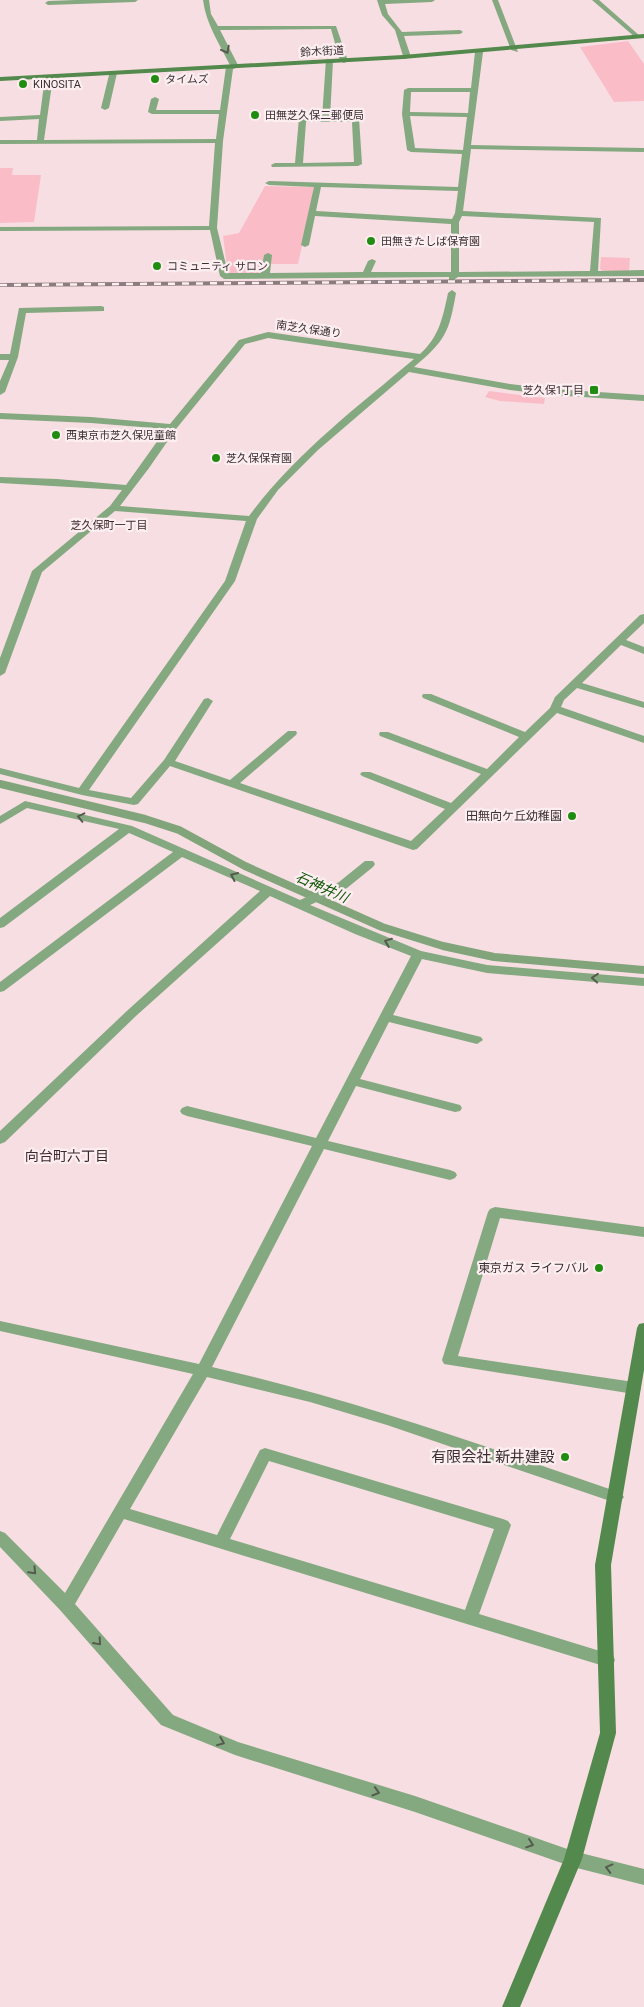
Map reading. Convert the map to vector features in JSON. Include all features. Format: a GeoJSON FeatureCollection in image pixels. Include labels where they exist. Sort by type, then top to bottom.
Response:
{"type":"FeatureCollection","features":[{"type":"Feature","properties":{"kind":"main road","name":"鈴木街道"},"geometry":{"type":"LineString","coordinates":[[0,79],[329,62],[515,50],[641,37]]}},
{"type":"Feature","properties":{"kind":"main road"},"geometry":{"type":"LineString","coordinates":[[511,2007],[573,1859],[608,1733],[603,1565],[644,1328]]}},
{"type":"Feature","properties":{"kind":"street"},"geometry":{"type":"LineString","coordinates":[[48,3],[135,0]]}},
{"type":"Feature","properties":{"kind":"street"},"geometry":{"type":"LineString","coordinates":[[206,0],[208,14],[232,67],[219,141],[213,228],[224,276],[454,276],[644,273]]}},
{"type":"Feature","properties":{"kind":"street"},"geometry":{"type":"LineString","coordinates":[[407,57],[398,29],[385,16],[381,1],[432,0]]}},
{"type":"Feature","properties":{"kind":"street"},"geometry":{"type":"LineString","coordinates":[[495,0],[515,50]]}},
{"type":"Feature","properties":{"kind":"street"},"geometry":{"type":"LineString","coordinates":[[595,0],[641,37]]}},
{"type":"Feature","properties":{"kind":"street"},"geometry":{"type":"LineString","coordinates":[[214,28],[334,27],[344,61]]}},
{"type":"Feature","properties":{"kind":"street"},"geometry":{"type":"LineString","coordinates":[[400,34],[460,32]]}},
{"type":"Feature","properties":{"kind":"street"},"geometry":{"type":"LineString","coordinates":[[454,276],[457,218],[470,114],[475,90],[478,52]]}},
{"type":"Feature","properties":{"kind":"street"},"geometry":{"type":"LineString","coordinates":[[326,120],[329,62]]}},
{"type":"Feature","properties":{"kind":"street"},"geometry":{"type":"LineString","coordinates":[[106,108],[113,73]]}},
{"type":"Feature","properties":{"kind":"street"},"geometry":{"type":"LineString","coordinates":[[40,142],[49,77]]}},
{"type":"Feature","properties":{"kind":"street"},"geometry":{"type":"LineString","coordinates":[[475,90],[408,90],[406,114],[411,150],[644,150]]}},
{"type":"Feature","properties":{"kind":"street"},"geometry":{"type":"LineString","coordinates":[[155,99],[152,112],[224,112]]}},
{"type":"Feature","properties":{"kind":"street"},"geometry":{"type":"LineString","coordinates":[[406,114],[470,114]]}},
{"type":"Feature","properties":{"kind":"street"},"geometry":{"type":"LineString","coordinates":[[0,118],[44,117]]}},
{"type":"Feature","properties":{"kind":"street"},"geometry":{"type":"LineString","coordinates":[[274,164],[298,165],[358,164],[356,120],[302,120],[298,165]]}},
{"type":"Feature","properties":{"kind":"street"},"geometry":{"type":"LineString","coordinates":[[0,142],[219,141]]}},
{"type":"Feature","properties":{"kind":"street"},"geometry":{"type":"LineString","coordinates":[[270,183],[462,189]]}},
{"type":"Feature","properties":{"kind":"street"},"geometry":{"type":"LineString","coordinates":[[305,245],[318,185]]}},
{"type":"Feature","properties":{"kind":"street"},"geometry":{"type":"LineString","coordinates":[[312,213],[598,220],[594,273]]}},
{"type":"Feature","properties":{"kind":"street"},"geometry":{"type":"LineString","coordinates":[[0,229],[213,228]]}},
{"type":"Feature","properties":{"kind":"street"},"geometry":{"type":"LineString","coordinates":[[265,276],[268,255]]}},
{"type":"Feature","properties":{"kind":"street"},"geometry":{"type":"LineString","coordinates":[[366,275],[372,261]]}},
{"type":"Feature","properties":{"kind":"street"},"geometry":{"type":"LineString","coordinates":[[82,792],[230,581],[252,519],[275,488],[315,448],[433,347],[446,324],[452,293]]}},
{"type":"Feature","properties":{"kind":"street"},"geometry":{"type":"LineString","coordinates":[[0,392],[14,357],[22,310],[101,309]]}},
{"type":"Feature","properties":{"kind":"street","name":"南芝久保通り"},"geometry":{"type":"LineString","coordinates":[[0,673],[37,571],[113,508],[172,427],[242,342],[268,335],[422,357]]}},
{"type":"Feature","properties":{"kind":"street"},"geometry":{"type":"LineString","coordinates":[[0,357],[14,357]]}},
{"type":"Feature","properties":{"kind":"street"},"geometry":{"type":"LineString","coordinates":[[408,369],[510,387],[552,392],[644,398]]}},
{"type":"Feature","properties":{"kind":"street"},"geometry":{"type":"LineString","coordinates":[[0,416],[91,420],[172,427]]}},
{"type":"Feature","properties":{"kind":"street"},"geometry":{"type":"LineString","coordinates":[[0,480],[57,482],[128,488]]}},
{"type":"Feature","properties":{"kind":"street"},"geometry":{"type":"LineString","coordinates":[[113,508],[252,519]]}},
{"type":"Feature","properties":{"kind":"street"},"geometry":{"type":"LineString","coordinates":[[168,762],[413,846],[555,708],[558,699],[644,617]]}},
{"type":"Feature","properties":{"kind":"street"},"geometry":{"type":"LineString","coordinates":[[619,641],[644,650]]}},
{"type":"Feature","properties":{"kind":"street"},"geometry":{"type":"LineString","coordinates":[[574,684],[644,706]]}},
{"type":"Feature","properties":{"kind":"street"},"geometry":{"type":"LineString","coordinates":[[427,696],[526,736]]}},
{"type":"Feature","properties":{"kind":"street"},"geometry":{"type":"LineString","coordinates":[[0,771],[82,792],[134,802],[168,762],[208,701]]}},
{"type":"Feature","properties":{"kind":"street"},"geometry":{"type":"LineString","coordinates":[[555,708],[644,740]]}},
{"type":"Feature","properties":{"kind":"street"},"geometry":{"type":"LineString","coordinates":[[232,784],[292,733]]}},
{"type":"Feature","properties":{"kind":"street"},"geometry":{"type":"LineString","coordinates":[[384,734],[488,773]]}},
{"type":"Feature","properties":{"kind":"street"},"geometry":{"type":"LineString","coordinates":[[366,774],[452,808]]}},
{"type":"Feature","properties":{"kind":"street"},"geometry":{"type":"LineString","coordinates":[[0,821],[25,804],[128,828],[359,931],[418,954],[486,969],[644,982]]}},
{"type":"Feature","properties":{"kind":"street"},"geometry":{"type":"LineString","coordinates":[[0,924],[128,828]]}},
{"type":"Feature","properties":{"kind":"street"},"geometry":{"type":"LineString","coordinates":[[0,988],[182,852]]}},
{"type":"Feature","properties":{"kind":"street"},"geometry":{"type":"LineString","coordinates":[[301,905],[343,885],[369,864]]}},
{"type":"Feature","properties":{"kind":"street"},"geometry":{"type":"LineString","coordinates":[[0,1139],[133,1012],[268,890]]}},
{"type":"Feature","properties":{"kind":"street"},"geometry":{"type":"LineString","coordinates":[[66,1605],[203,1370],[418,954]]}},
{"type":"Feature","properties":{"kind":"street"},"geometry":{"type":"LineString","coordinates":[[385,1017],[477,1040]]}},
{"type":"Feature","properties":{"kind":"street"},"geometry":{"type":"LineString","coordinates":[[352,1081],[455,1108]]}},
{"type":"Feature","properties":{"kind":"street"},"geometry":{"type":"LineString","coordinates":[[187,1111],[321,1142],[450,1175]]}},
{"type":"Feature","properties":{"kind":"street"},"geometry":{"type":"LineString","coordinates":[[634,1388],[448,1360],[495,1212],[644,1232]]}},
{"type":"Feature","properties":{"kind":"street"},"geometry":{"type":"LineString","coordinates":[[0,1326],[203,1370],[362,1411],[463,1442],[616,1497]]}},
{"type":"Feature","properties":{"kind":"street"},"geometry":{"type":"LineString","coordinates":[[221,1542],[265,1454],[503,1525],[470,1618]]}},
{"type":"Feature","properties":{"kind":"street"},"geometry":{"type":"LineString","coordinates":[[120,1512],[607,1660]]}},
{"type":"Feature","properties":{"kind":"street"},"geometry":{"type":"LineString","coordinates":[[0,1537],[66,1605],[167,1720],[235,1748],[415,1804],[573,1859],[644,1877]]}},
{"type":"Feature","properties":{"kind":"shaded area"},"geometry":{"type":"Polygon","coordinates":[[[628,41],[644,64],[644,101],[614,102],[580,47],[628,41]]]}},
{"type":"Feature","properties":{"kind":"shaded area"},"geometry":{"type":"Polygon","coordinates":[[[0,168],[13,168],[12,175],[41,175],[34,222],[0,223],[0,168]]]}},
{"type":"Feature","properties":{"kind":"shaded area"},"geometry":{"type":"Polygon","coordinates":[[[265,186],[315,187],[298,264],[263,264],[263,274],[228,274],[223,236],[239,233],[265,186]]]}},
{"type":"Feature","properties":{"kind":"shaded area"},"geometry":{"type":"Polygon","coordinates":[[[601,257],[630,258],[629,271],[603,271],[600,269],[601,257]]]}},
{"type":"Feature","properties":{"kind":"shaded area"},"geometry":{"type":"Polygon","coordinates":[[[489,391],[545,398],[544,404],[500,401],[485,397],[489,391]]]}},
{"type":"Feature","properties":{"kind":"waterway","name":"石神井川"},"geometry":{"type":"LineString","coordinates":[[0,784],[145,819],[179,830],[245,866],[382,927],[443,946],[494,957],[644,970]]}},
{"type":"Feature","properties":{"kind":"railway"},"geometry":{"type":"LineString","coordinates":[[0,285],[644,280]]}},
{"type":"Feature","properties":{"kind":"place","name":"タイムズ"},"geometry":{"type":"Point","coordinates":[155,79]}},
{"type":"Feature","properties":{"kind":"place","name":"KINOSITA"},"geometry":{"type":"Point","coordinates":[23,84]}},
{"type":"Feature","properties":{"kind":"place","name":"田無芝久保二郵便局"},"geometry":{"type":"Point","coordinates":[255,115]}},
{"type":"Feature","properties":{"kind":"place","name":"田無きたしば保育園"},"geometry":{"type":"Point","coordinates":[371,241]}},
{"type":"Feature","properties":{"kind":"place","name":"コミュニティ サロン"},"geometry":{"type":"Point","coordinates":[157,266]}},
{"type":"Feature","properties":{"kind":"place","name":"芝久保1丁目"},"geometry":{"type":"Point","coordinates":[594,390]}},
{"type":"Feature","properties":{"kind":"place","name":"西東京市芝久保児童館"},"geometry":{"type":"Point","coordinates":[56,435]}},
{"type":"Feature","properties":{"kind":"place","name":"芝久保保育園"},"geometry":{"type":"Point","coordinates":[216,458]}},
{"type":"Feature","properties":{"kind":"place","name":"田無向ケ丘幼稚園"},"geometry":{"type":"Point","coordinates":[572,816]}},
{"type":"Feature","properties":{"kind":"place","name":"東京ガス ライフバル"},"geometry":{"type":"Point","coordinates":[599,1268]}},
{"type":"Feature","properties":{"kind":"place","name":"有限会社 新井建設"},"geometry":{"type":"Point","coordinates":[565,1457]}},
{"type":"Feature","properties":{"kind":"district","name":"芝久保町一丁目"},"geometry":{"type":"Point","coordinates":[109,525]}},
{"type":"Feature","properties":{"kind":"district","name":"向台町六丁目"},"geometry":{"type":"Point","coordinates":[67,1156]}}]}
